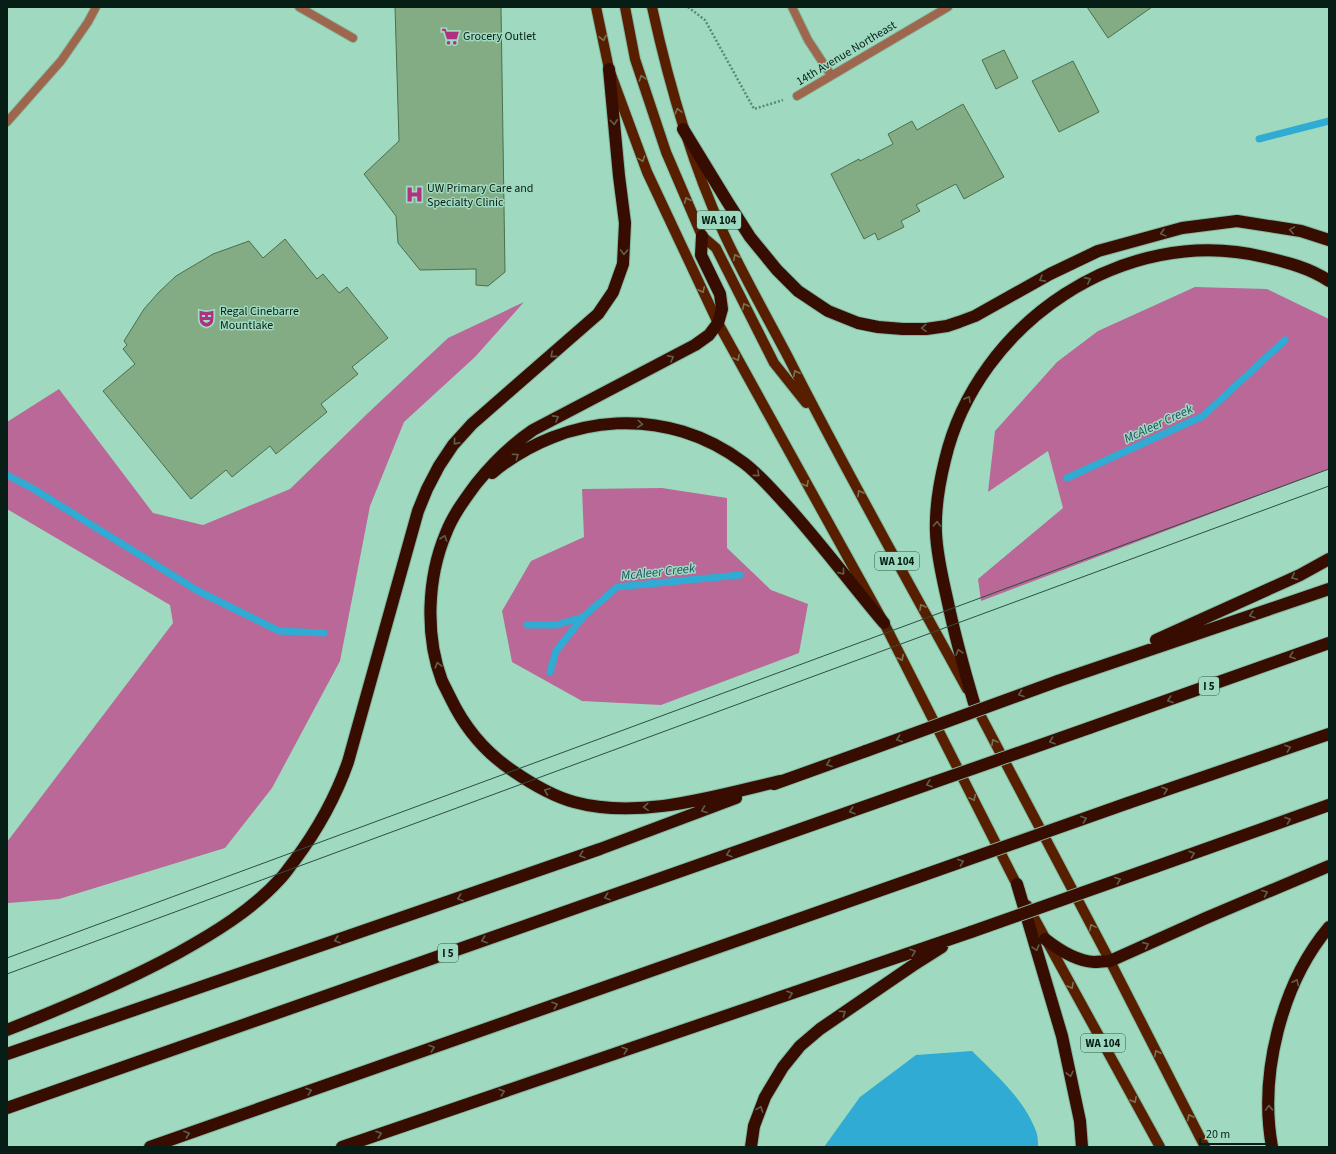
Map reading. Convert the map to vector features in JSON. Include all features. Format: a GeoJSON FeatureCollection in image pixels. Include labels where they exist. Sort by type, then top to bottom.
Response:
{"type":"FeatureCollection","features":[{"type":"Feature","properties":{"kind":"highway"},"geometry":{"type":"LineString","coordinates":[[7,1030],[119,983],[197,942],[228,923],[258,901],[281,879],[306,846],[339,788],[348,762],[418,511],[439,466],[453,446],[472,424],[598,314],[613,292],[623,264],[625,223],[609,69]]}},
{"type":"Feature","properties":{"kind":"highway"},"geometry":{"type":"LineString","coordinates":[[683,129],[750,236],[782,275],[798,291],[828,311],[858,322],[878,327],[926,329],[947,326],[976,316],[1050,274],[1098,251],[1182,228],[1237,221],[1300,231],[1329,240]]}},
{"type":"Feature","properties":{"kind":"highway"},"geometry":{"type":"LineString","coordinates":[[702,236],[701,255],[720,294],[722,309],[718,324],[709,335],[695,345],[533,430],[516,441],[502,454],[465,499],[445,534],[434,570],[430,607],[433,648],[442,680],[457,712],[478,741],[499,762],[535,786],[573,802],[596,807],[624,809],[663,806],[780,781]]}},
{"type":"Feature","properties":{"kind":"highway"},"geometry":{"type":"LineString","coordinates":[[974,703],[957,644],[943,583],[936,534],[938,496],[952,434],[978,382],[1001,349],[1027,322],[1052,302],[1073,288],[1115,269],[1147,258],[1199,251],[1248,253],[1302,268],[1329,281]]}},
{"type":"Feature","properties":{"kind":"highway"},"geometry":{"type":"LineString","coordinates":[[465,499],[494,472],[524,450],[548,438],[578,428],[604,424],[631,423],[650,424],[678,430],[703,439],[720,448],[744,463],[764,481],[806,527],[884,623]]}},
{"type":"Feature","properties":{"kind":"highway"},"geometry":{"type":"LineString","coordinates":[[1094,668],[1293,578],[1329,559]]}},
{"type":"Feature","properties":{"kind":"highway"},"geometry":{"type":"LineString","coordinates":[[7,1054],[600,849],[780,781],[1094,668],[1329,589]]}},
{"type":"Feature","properties":{"kind":"highway","name":"I 5"},"geometry":{"type":"LineString","coordinates":[[7,1108],[1329,643]]}},
{"type":"Feature","properties":{"kind":"highway"},"geometry":{"type":"LineString","coordinates":[[150,1147],[1128,803],[1329,734]]}},
{"type":"Feature","properties":{"kind":"highway"},"geometry":{"type":"LineString","coordinates":[[342,1147],[971,932],[1329,804]]}},
{"type":"Feature","properties":{"kind":"highway"},"geometry":{"type":"LineString","coordinates":[[1045,940],[1061,951],[1080,958],[1094,962],[1110,961],[1206,918],[1329,866]]}},
{"type":"Feature","properties":{"kind":"highway"},"geometry":{"type":"LineString","coordinates":[[1017,884],[1062,1036],[1080,1121],[1082,1147]]}},
{"type":"Feature","properties":{"kind":"highway"},"geometry":{"type":"LineString","coordinates":[[1272,1147],[1268,1094],[1272,1055],[1281,1018],[1292,989],[1307,960],[1329,927]]}},
{"type":"Feature","properties":{"kind":"highway"},"geometry":{"type":"LineString","coordinates":[[751,1147],[754,1126],[765,1097],[783,1067],[800,1046],[820,1029],[912,966],[971,932]]}},
{"type":"Feature","properties":{"kind":"main road","name":"WA 104"},"geometry":{"type":"LineString","coordinates":[[596,7],[609,69],[647,172],[718,324],[884,623],[1045,940],[1160,1147]]}},
{"type":"Feature","properties":{"kind":"main road"},"geometry":{"type":"LineString","coordinates":[[625,7],[635,59],[666,152],[702,236],[716,248],[774,363],[820,420]]}},
{"type":"Feature","properties":{"kind":"main road","name":"WA 104"},"geometry":{"type":"LineString","coordinates":[[652,7],[669,80],[683,129],[701,179],[724,234],[820,420],[974,703],[1110,961],[1205,1147]]}},
{"type":"Feature","properties":{"kind":"street"},"geometry":{"type":"LineString","coordinates":[[7,122],[61,61],[88,22],[96,7]]}},
{"type":"Feature","properties":{"kind":"street"},"geometry":{"type":"LineString","coordinates":[[298,7],[353,38]]}},
{"type":"Feature","properties":{"kind":"street"},"geometry":{"type":"LineString","coordinates":[[792,7],[808,40],[831,75]]}},
{"type":"Feature","properties":{"kind":"street","name":"14th Avenue Northeast"},"geometry":{"type":"LineString","coordinates":[[797,96],[948,7]]}},
{"type":"Feature","properties":{"kind":"path"},"geometry":{"type":"LineString","coordinates":[[688,7],[705,20],[754,109],[797,96]]}},
{"type":"Feature","properties":{"kind":"shaded area"},"geometry":{"type":"Polygon","coordinates":[[[1195,287],[1267,289],[1329,319],[1329,469],[981,601],[978,579],[1063,508],[1048,451],[988,492],[995,431],[1057,362],[1098,331],[1195,287]]]}},
{"type":"Feature","properties":{"kind":"shaded area"},"geometry":{"type":"Polygon","coordinates":[[[524,302],[475,357],[404,422],[370,506],[340,661],[272,788],[225,848],[59,899],[8,903],[7,842],[173,623],[170,605],[7,509],[7,422],[59,389],[153,513],[203,525],[290,489],[448,338],[524,302]]]}},
{"type":"Feature","properties":{"kind":"shaded area"},"geometry":{"type":"Polygon","coordinates":[[[662,488],[727,498],[727,548],[771,590],[808,604],[799,653],[661,705],[582,701],[512,662],[502,611],[531,561],[584,537],[582,489],[662,488]]]}},
{"type":"Feature","properties":{"kind":"water"},"geometry":{"type":"Polygon","coordinates":[[[972,1051],[1000,1078],[1024,1108],[1036,1131],[1038,1137],[1038,1147],[824,1147],[860,1097],[916,1055],[972,1051]]]}},
{"type":"Feature","properties":{"kind":"building"},"geometry":{"type":"Polygon","coordinates":[[[395,7],[501,7],[505,272],[488,286],[476,285],[476,269],[420,270],[398,243],[396,216],[364,174],[399,141],[395,7]]]}},
{"type":"Feature","properties":{"kind":"building"},"geometry":{"type":"Polygon","coordinates":[[[1087,7],[1152,7],[1108,38],[1087,7]]]}},
{"type":"Feature","properties":{"kind":"building"},"geometry":{"type":"Polygon","coordinates":[[[1004,50],[1018,78],[996,89],[982,60],[1004,50]]]}},
{"type":"Feature","properties":{"kind":"building"},"geometry":{"type":"Polygon","coordinates":[[[1073,61],[1099,112],[1059,132],[1032,81],[1073,61]]]}},
{"type":"Feature","properties":{"kind":"building"},"geometry":{"type":"Polygon","coordinates":[[[963,104],[1004,177],[964,199],[956,184],[916,205],[920,211],[901,221],[904,227],[878,240],[875,233],[864,239],[831,174],[859,159],[860,161],[893,144],[888,134],[912,121],[917,130],[963,104]]]}},
{"type":"Feature","properties":{"kind":"building"},"geometry":{"type":"Polygon","coordinates":[[[285,239],[317,279],[323,274],[339,293],[347,287],[388,338],[352,367],[358,374],[321,404],[327,412],[276,454],[270,446],[232,477],[226,470],[191,499],[103,391],[135,364],[123,349],[127,345],[124,341],[144,309],[176,276],[213,254],[249,241],[263,258],[285,239]]]}},
{"type":"Feature","properties":{"kind":"waterway","name":"McAleer Creek"},"geometry":{"type":"LineString","coordinates":[[1259,139],[1329,121]]}},
{"type":"Feature","properties":{"kind":"waterway","name":"McAleer Creek"},"geometry":{"type":"LineString","coordinates":[[1067,478],[1203,416],[1285,340]]}},
{"type":"Feature","properties":{"kind":"waterway"},"geometry":{"type":"LineString","coordinates":[[7,475],[32,488],[198,591],[279,631],[324,633]]}},
{"type":"Feature","properties":{"kind":"waterway","name":"McAleer Creek"},"geometry":{"type":"LineString","coordinates":[[550,672],[556,651],[583,617],[617,587],[740,575]]}},
{"type":"Feature","properties":{"kind":"waterway"},"geometry":{"type":"LineString","coordinates":[[527,625],[556,625],[583,617]]}},
{"type":"Feature","properties":{"kind":"tram line"},"geometry":{"type":"LineString","coordinates":[[7,958],[1329,469]]}},
{"type":"Feature","properties":{"kind":"tram line"},"geometry":{"type":"LineString","coordinates":[[7,974],[1329,486]]}},
{"type":"Feature","properties":{"kind":"place","name":"Grocery Outlet"},"geometry":{"type":"Point","coordinates":[450,36]}},
{"type":"Feature","properties":{"kind":"place","name":"UW Primary Care and Specialty Clinic"},"geometry":{"type":"Point","coordinates":[414,195]}},
{"type":"Feature","properties":{"kind":"place","name":"Regal Cinebarre Mountlake"},"geometry":{"type":"Point","coordinates":[207,318]}}]}
